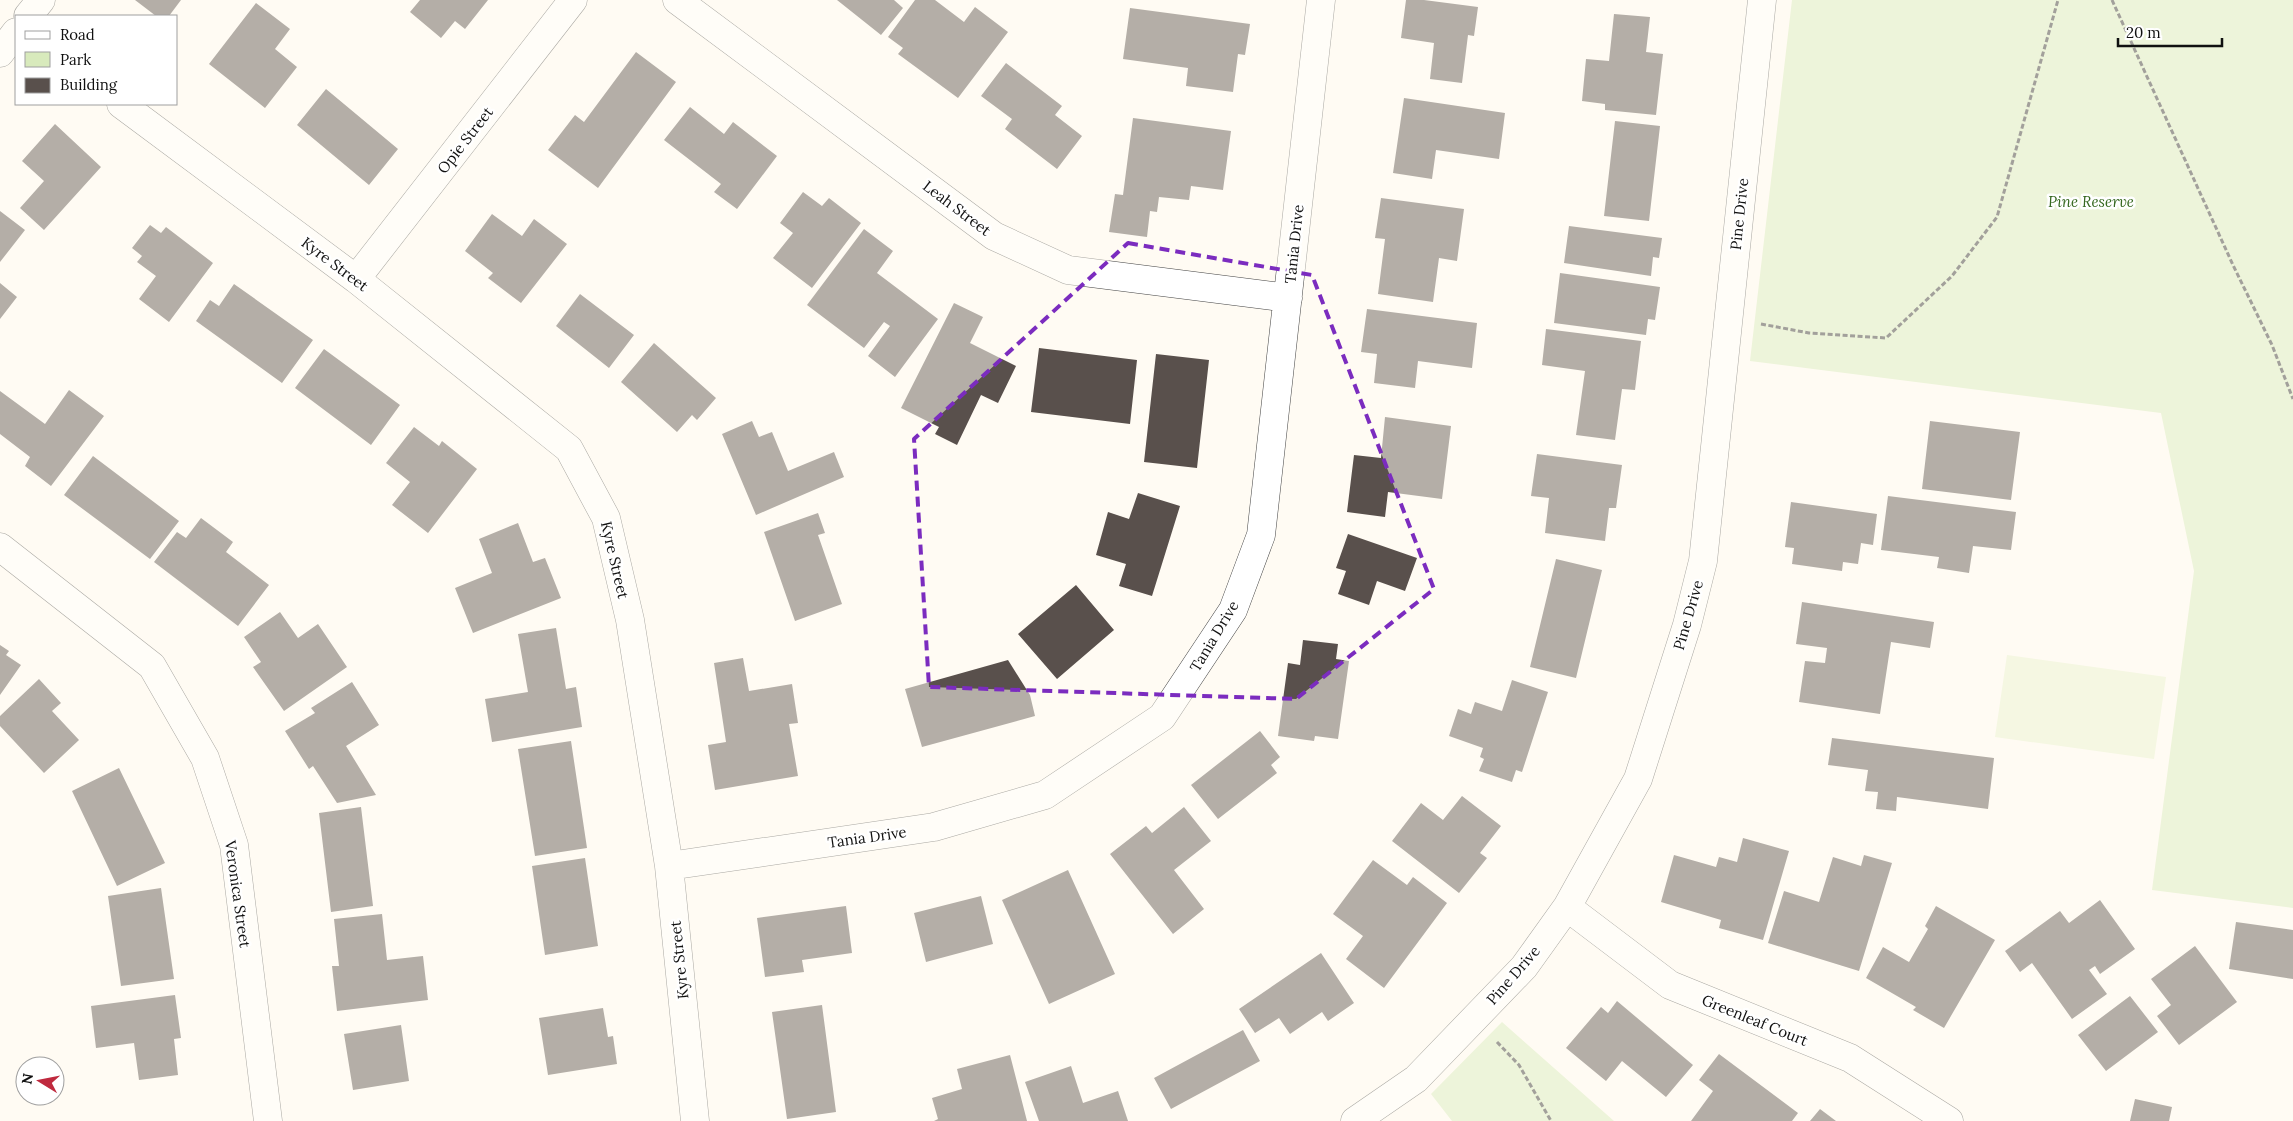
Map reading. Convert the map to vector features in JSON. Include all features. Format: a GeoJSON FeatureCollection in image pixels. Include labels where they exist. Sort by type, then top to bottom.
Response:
{"type":"FeatureCollection","features":[{"type":"Feature","properties":{"kind":"street"},"geometry":{"type":"LineString","coordinates":[[29,15],[41,0]]}},
{"type":"Feature","properties":{"kind":"street","name":"Opie Street"},"geometry":{"type":"LineString","coordinates":[[356,279],[573,0]]}},
{"type":"Feature","properties":{"kind":"street","name":"Leah Street"},"geometry":{"type":"LineString","coordinates":[[677,0],[994,236],[1068,270],[1288,298]]}},
{"type":"Feature","properties":{"kind":"street","name":"Tania Drive"},"geometry":{"type":"LineString","coordinates":[[669,866],[934,827],[1045,795],[1162,717],[1233,610],[1261,535],[1321,0]]}},
{"type":"Feature","properties":{"kind":"street","name":"Pine Drive"},"geometry":{"type":"LineString","coordinates":[[1355,1121],[1416,1079],[1524,967],[1567,907],[1638,779],[1687,625],[1703,561],[1762,0]]}},
{"type":"Feature","properties":{"kind":"street"},"geometry":{"type":"LineString","coordinates":[[0,53],[15,33]]}},
{"type":"Feature","properties":{"kind":"street","name":"Kyre Street"},"geometry":{"type":"LineString","coordinates":[[122,105],[356,279],[569,449],[606,518],[630,620],[669,866],[695,1121]]}},
{"type":"Feature","properties":{"kind":"street","name":"Veronica Street"},"geometry":{"type":"LineString","coordinates":[[0,547],[152,666],[205,758],[234,845],[268,1121]]}},
{"type":"Feature","properties":{"kind":"street","name":"Greenleaf Court"},"geometry":{"type":"LineString","coordinates":[[1567,907],[1670,985],[1850,1058],[1949,1121]]}},
{"type":"Feature","properties":{"kind":"path"},"geometry":{"type":"LineString","coordinates":[[1728,318],[1809,333],[1886,338],[1952,276],[1998,217],[2058,0]]}},
{"type":"Feature","properties":{"kind":"path"},"geometry":{"type":"LineString","coordinates":[[2112,0],[2233,265],[2272,344],[2293,399]]}},
{"type":"Feature","properties":{"kind":"path"},"geometry":{"type":"LineString","coordinates":[[1474,1019],[1519,1065],[1551,1121]]}},
{"type":"Feature","properties":{"kind":"highlighted area"},"geometry":{"type":"Polygon","coordinates":[[[1128,243],[1312,275],[1434,589],[1296,699],[929,687],[914,439],[1128,243]]]}},
{"type":"Feature","properties":{"kind":"green space","name":"Pine Reserve"},"geometry":{"type":"Polygon","coordinates":[[[1792,0],[2293,0],[2293,908],[2152,890],[2194,571],[2161,413],[1750,361],[1792,0]]]}},
{"type":"Feature","properties":{"kind":"green space"},"geometry":{"type":"Polygon","coordinates":[[[2007,655],[2166,677],[2154,759],[1995,737],[2007,655]]]}},
{"type":"Feature","properties":{"kind":"green space"},"geometry":{"type":"Polygon","coordinates":[[[1502,1022],[1614,1121],[1452,1121],[1431,1094],[1502,1022]]]}},
{"type":"Feature","properties":{"kind":"building"},"geometry":{"type":"Polygon","coordinates":[[[135,0],[181,0],[170,15],[155,15],[135,0]]]}},
{"type":"Feature","properties":{"kind":"building"},"geometry":{"type":"Polygon","coordinates":[[[420,0],[488,0],[465,29],[455,21],[441,38],[410,12],[420,0]]]}},
{"type":"Feature","properties":{"kind":"building"},"geometry":{"type":"Polygon","coordinates":[[[837,0],[894,0],[903,8],[881,35],[837,0]]]}},
{"type":"Feature","properties":{"kind":"building"},"geometry":{"type":"Polygon","coordinates":[[[915,0],[935,0],[964,22],[975,7],[1008,32],[958,98],[898,54],[903,48],[888,37],[915,0]]]}},
{"type":"Feature","properties":{"kind":"building"},"geometry":{"type":"Polygon","coordinates":[[[1406,0],[1424,0],[1478,7],[1474,36],[1468,35],[1462,83],[1430,79],[1434,43],[1401,38],[1406,0]]]}},
{"type":"Feature","properties":{"kind":"building"},"geometry":{"type":"Polygon","coordinates":[[[256,3],[290,29],[275,49],[297,67],[265,108],[209,64],[256,3]]]}},
{"type":"Feature","properties":{"kind":"building"},"geometry":{"type":"Polygon","coordinates":[[[1130,8],[1250,24],[1245,55],[1238,54],[1233,92],[1186,86],[1188,68],[1123,59],[1130,8]]]}},
{"type":"Feature","properties":{"kind":"building"},"geometry":{"type":"Polygon","coordinates":[[[1614,14],[1650,17],[1646,52],[1663,54],[1656,115],[1605,110],[1605,104],[1582,101],[1586,59],[1609,61],[1614,14]]]}},
{"type":"Feature","properties":{"kind":"building"},"geometry":{"type":"Polygon","coordinates":[[[636,52],[676,82],[598,188],[548,150],[575,115],[584,122],[636,52]]]}},
{"type":"Feature","properties":{"kind":"building"},"geometry":{"type":"Polygon","coordinates":[[[1006,63],[1062,106],[1055,115],[1082,136],[1057,169],[1005,129],[1012,119],[981,96],[1006,63]]]}},
{"type":"Feature","properties":{"kind":"building"},"geometry":{"type":"Polygon","coordinates":[[[326,89],[398,149],[369,185],[297,125],[326,89]]]}},
{"type":"Feature","properties":{"kind":"building"},"geometry":{"type":"Polygon","coordinates":[[[1404,98],[1505,113],[1499,159],[1436,150],[1432,179],[1393,173],[1404,98]]]}},
{"type":"Feature","properties":{"kind":"building"},"geometry":{"type":"Polygon","coordinates":[[[690,107],[724,134],[733,122],[777,156],[737,209],[714,192],[721,184],[664,140],[690,107]]]}},
{"type":"Feature","properties":{"kind":"building"},"geometry":{"type":"Polygon","coordinates":[[[1133,118],[1231,131],[1223,190],[1191,186],[1189,200],[1159,197],[1157,212],[1150,211],[1147,237],[1109,232],[1115,194],[1123,195],[1133,118]]]}},
{"type":"Feature","properties":{"kind":"building"},"geometry":{"type":"Polygon","coordinates":[[[1615,121],[1660,126],[1649,221],[1604,216],[1615,121]]]}},
{"type":"Feature","properties":{"kind":"building"},"geometry":{"type":"Polygon","coordinates":[[[55,124],[101,167],[44,230],[20,208],[44,181],[22,161],[55,124]]]}},
{"type":"Feature","properties":{"kind":"building"},"geometry":{"type":"Polygon","coordinates":[[[803,192],[822,206],[829,198],[861,223],[812,288],[773,258],[793,233],[780,223],[803,192]]]}},
{"type":"Feature","properties":{"kind":"building"},"geometry":{"type":"Polygon","coordinates":[[[1381,198],[1464,209],[1457,261],[1439,258],[1433,302],[1378,294],[1385,239],[1375,238],[1381,198]]]}},
{"type":"Feature","properties":{"kind":"building"},"geometry":{"type":"Polygon","coordinates":[[[0,211],[25,230],[0,262],[0,211]]]}},
{"type":"Feature","properties":{"kind":"building"},"geometry":{"type":"Polygon","coordinates":[[[492,214],[522,236],[534,219],[567,244],[521,303],[488,278],[493,273],[465,251],[492,214]]]}},
{"type":"Feature","properties":{"kind":"building"},"geometry":{"type":"Polygon","coordinates":[[[150,225],[161,233],[166,227],[213,263],[169,322],[139,299],[156,276],[137,262],[142,256],[132,248],[150,225]]]}},
{"type":"Feature","properties":{"kind":"building"},"geometry":{"type":"Polygon","coordinates":[[[1569,226],[1662,238],[1659,258],[1653,257],[1651,276],[1564,263],[1569,226]]]}},
{"type":"Feature","properties":{"kind":"building"},"geometry":{"type":"Polygon","coordinates":[[[864,229],[893,251],[877,273],[938,319],[895,377],[868,356],[890,326],[884,322],[864,348],[807,305],[864,229]]]}},
{"type":"Feature","properties":{"kind":"building"},"geometry":{"type":"Polygon","coordinates":[[[1560,273],[1660,287],[1655,320],[1648,319],[1646,335],[1554,323],[1560,273]]]}},
{"type":"Feature","properties":{"kind":"building"},"geometry":{"type":"Polygon","coordinates":[[[0,283],[17,297],[0,319],[0,283]]]}},
{"type":"Feature","properties":{"kind":"building"},"geometry":{"type":"Polygon","coordinates":[[[234,284],[313,340],[282,383],[196,321],[210,300],[219,306],[234,284]]]}},
{"type":"Feature","properties":{"kind":"building"},"geometry":{"type":"Polygon","coordinates":[[[580,294],[634,335],[609,368],[556,326],[580,294]]]}},
{"type":"Feature","properties":{"kind":"building"},"geometry":{"type":"Polygon","coordinates":[[[954,303],[983,317],[970,343],[1016,366],[998,403],[981,395],[957,445],[935,434],[939,427],[901,408],[954,303]]]}},
{"type":"Feature","properties":{"kind":"building"},"geometry":{"type":"Polygon","coordinates":[[[1367,309],[1477,323],[1472,368],[1418,361],[1415,388],[1374,383],[1377,354],[1361,352],[1367,309]]]}},
{"type":"Feature","properties":{"kind":"building"},"geometry":{"type":"Polygon","coordinates":[[[1546,329],[1641,341],[1635,390],[1622,389],[1615,440],[1576,435],[1585,371],[1542,365],[1546,329]]]}},
{"type":"Feature","properties":{"kind":"building"},"geometry":{"type":"Polygon","coordinates":[[[654,343],[716,398],[697,420],[692,415],[677,432],[621,382],[654,343]]]}},
{"type":"Feature","properties":{"kind":"building"},"geometry":{"type":"Polygon","coordinates":[[[1039,348],[1137,360],[1130,424],[1031,412],[1039,348]]]}},
{"type":"Feature","properties":{"kind":"building"},"geometry":{"type":"Polygon","coordinates":[[[324,349],[400,405],[371,445],[295,388],[324,349]]]}},
{"type":"Feature","properties":{"kind":"building"},"geometry":{"type":"Polygon","coordinates":[[[1156,354],[1209,360],[1197,468],[1144,462],[1156,354]]]}},
{"type":"Feature","properties":{"kind":"building"},"geometry":{"type":"Polygon","coordinates":[[[69,390],[104,416],[51,486],[25,466],[30,457],[0,434],[0,391],[45,424],[69,390]]]}},
{"type":"Feature","properties":{"kind":"building"},"geometry":{"type":"Polygon","coordinates":[[[1385,417],[1451,426],[1442,499],[1388,492],[1385,517],[1347,512],[1354,455],[1381,458],[1385,417]]]}},
{"type":"Feature","properties":{"kind":"building"},"geometry":{"type":"Polygon","coordinates":[[[752,421],[759,437],[772,432],[788,471],[834,452],[844,477],[756,515],[722,434],[752,421]]]}},
{"type":"Feature","properties":{"kind":"building"},"geometry":{"type":"Polygon","coordinates":[[[1930,421],[2020,432],[2011,500],[1922,489],[1930,421]]]}},
{"type":"Feature","properties":{"kind":"building"},"geometry":{"type":"Polygon","coordinates":[[[414,427],[439,446],[442,441],[477,469],[428,533],[392,505],[410,482],[386,463],[414,427]]]}},
{"type":"Feature","properties":{"kind":"building"},"geometry":{"type":"Polygon","coordinates":[[[1537,454],[1622,465],[1616,508],[1609,508],[1605,541],[1545,533],[1549,498],[1531,496],[1537,454]]]}},
{"type":"Feature","properties":{"kind":"building"},"geometry":{"type":"Polygon","coordinates":[[[93,456],[179,521],[150,559],[64,495],[93,456]]]}},
{"type":"Feature","properties":{"kind":"building"},"geometry":{"type":"Polygon","coordinates":[[[1138,493],[1180,506],[1152,596],[1119,586],[1126,564],[1096,555],[1108,512],[1129,519],[1138,493]]]}},
{"type":"Feature","properties":{"kind":"building"},"geometry":{"type":"Polygon","coordinates":[[[1888,496],[2016,512],[2011,550],[1973,546],[1969,573],[1937,568],[1939,557],[1881,550],[1888,496]]]}},
{"type":"Feature","properties":{"kind":"building"},"geometry":{"type":"Polygon","coordinates":[[[1791,502],[1877,514],[1873,545],[1861,543],[1858,564],[1843,562],[1842,571],[1792,564],[1794,548],[1785,547],[1791,502]]]}},
{"type":"Feature","properties":{"kind":"building"},"geometry":{"type":"Polygon","coordinates":[[[818,513],[825,533],[818,535],[842,604],[795,621],[764,532],[818,513]]]}},
{"type":"Feature","properties":{"kind":"building"},"geometry":{"type":"Polygon","coordinates":[[[201,518],[233,542],[226,552],[269,585],[238,626],[154,562],[177,532],[186,538],[201,518]]]}},
{"type":"Feature","properties":{"kind":"building"},"geometry":{"type":"Polygon","coordinates":[[[518,523],[533,562],[545,558],[561,598],[473,633],[455,588],[492,573],[479,539],[518,523]]]}},
{"type":"Feature","properties":{"kind":"building"},"geometry":{"type":"Polygon","coordinates":[[[1348,534],[1417,558],[1405,591],[1377,581],[1369,605],[1338,594],[1346,571],[1336,568],[1348,534]]]}},
{"type":"Feature","properties":{"kind":"building"},"geometry":{"type":"Polygon","coordinates":[[[1556,559],[1602,570],[1576,678],[1530,667],[1556,559]]]}},
{"type":"Feature","properties":{"kind":"building"},"geometry":{"type":"Polygon","coordinates":[[[1076,585],[1114,630],[1057,679],[1018,634],[1076,585]]]}},
{"type":"Feature","properties":{"kind":"building"},"geometry":{"type":"Polygon","coordinates":[[[1802,602],[1934,622],[1930,648],[1891,642],[1880,714],[1799,702],[1805,661],[1825,663],[1827,648],[1796,644],[1802,602]]]}},
{"type":"Feature","properties":{"kind":"building"},"geometry":{"type":"Polygon","coordinates":[[[280,612],[298,638],[318,624],[347,667],[284,711],[253,667],[261,662],[244,637],[280,612]]]}},
{"type":"Feature","properties":{"kind":"building"},"geometry":{"type":"Polygon","coordinates":[[[556,628],[566,689],[576,687],[582,727],[492,742],[485,699],[528,692],[518,634],[556,628]]]}},
{"type":"Feature","properties":{"kind":"building"},"geometry":{"type":"Polygon","coordinates":[[[1303,640],[1338,644],[1336,659],[1349,661],[1338,739],[1315,736],[1314,741],[1278,736],[1288,663],[1300,665],[1303,640]]]}},
{"type":"Feature","properties":{"kind":"building"},"geometry":{"type":"Polygon","coordinates":[[[0,645],[9,651],[6,655],[21,665],[0,695],[0,645]]]}},
{"type":"Feature","properties":{"kind":"building"},"geometry":{"type":"Polygon","coordinates":[[[743,658],[749,691],[792,684],[798,723],[789,724],[798,776],[715,790],[708,745],[726,742],[714,663],[743,658]]]}},
{"type":"Feature","properties":{"kind":"building"},"geometry":{"type":"Polygon","coordinates":[[[1008,660],[1030,695],[1035,716],[922,747],[905,689],[1008,660]]]}},
{"type":"Feature","properties":{"kind":"building"},"geometry":{"type":"Polygon","coordinates":[[[39,679],[61,703],[52,711],[79,740],[44,773],[0,726],[0,716],[39,679]]]}},
{"type":"Feature","properties":{"kind":"building"},"geometry":{"type":"Polygon","coordinates":[[[1512,680],[1548,692],[1522,772],[1516,770],[1512,782],[1479,771],[1484,759],[1480,757],[1483,748],[1449,736],[1458,709],[1471,714],[1475,702],[1502,711],[1512,680]]]}},
{"type":"Feature","properties":{"kind":"building"},"geometry":{"type":"Polygon","coordinates":[[[352,682],[379,725],[346,746],[376,795],[337,803],[313,766],[309,769],[285,731],[315,713],[311,708],[352,682]]]}},
{"type":"Feature","properties":{"kind":"building"},"geometry":{"type":"Polygon","coordinates":[[[1260,731],[1280,757],[1271,765],[1277,773],[1218,819],[1191,785],[1260,731]]]}},
{"type":"Feature","properties":{"kind":"building"},"geometry":{"type":"Polygon","coordinates":[[[1832,738],[1994,758],[1988,809],[1897,797],[1896,811],[1876,809],[1878,792],[1865,791],[1868,770],[1828,765],[1832,738]]]}},
{"type":"Feature","properties":{"kind":"building"},"geometry":{"type":"Polygon","coordinates":[[[571,741],[587,848],[535,856],[518,749],[571,741]]]}},
{"type":"Feature","properties":{"kind":"building"},"geometry":{"type":"Polygon","coordinates":[[[119,768],[165,863],[117,886],[72,791],[119,768]]]}},
{"type":"Feature","properties":{"kind":"building"},"geometry":{"type":"Polygon","coordinates":[[[1462,796],[1501,826],[1480,853],[1487,858],[1459,893],[1392,841],[1421,803],[1443,820],[1462,796]]]}},
{"type":"Feature","properties":{"kind":"building"},"geometry":{"type":"Polygon","coordinates":[[[361,807],[373,906],[331,912],[319,813],[361,807]]]}},
{"type":"Feature","properties":{"kind":"building"},"geometry":{"type":"Polygon","coordinates":[[[1184,807],[1211,841],[1174,870],[1204,909],[1173,934],[1110,854],[1146,826],[1152,833],[1184,807]]]}},
{"type":"Feature","properties":{"kind":"building"},"geometry":{"type":"Polygon","coordinates":[[[1743,838],[1789,851],[1763,940],[1719,928],[1721,920],[1661,902],[1674,855],[1716,867],[1719,857],[1737,862],[1743,838]]]}},
{"type":"Feature","properties":{"kind":"building"},"geometry":{"type":"Polygon","coordinates":[[[1864,855],[1892,863],[1859,971],[1768,943],[1784,891],[1819,902],[1833,857],[1861,866],[1864,855]]]}},
{"type":"Feature","properties":{"kind":"building"},"geometry":{"type":"Polygon","coordinates":[[[585,858],[598,946],[545,955],[532,866],[585,858]]]}},
{"type":"Feature","properties":{"kind":"building"},"geometry":{"type":"Polygon","coordinates":[[[1373,860],[1407,885],[1413,877],[1447,903],[1384,988],[1346,959],[1363,936],[1333,914],[1373,860]]]}},
{"type":"Feature","properties":{"kind":"building"},"geometry":{"type":"Polygon","coordinates":[[[1068,870],[1115,974],[1049,1004],[1002,900],[1068,870]]]}},
{"type":"Feature","properties":{"kind":"building"},"geometry":{"type":"Polygon","coordinates":[[[161,888],[174,979],[121,986],[108,896],[161,888]]]}},
{"type":"Feature","properties":{"kind":"building"},"geometry":{"type":"Polygon","coordinates":[[[981,896],[993,944],[926,962],[914,913],[981,896]]]}},
{"type":"Feature","properties":{"kind":"building"},"geometry":{"type":"Polygon","coordinates":[[[2100,900],[2135,949],[2100,974],[2095,966],[2089,970],[2107,994],[2072,1019],[2032,963],[2020,972],[2005,951],[2060,911],[2069,923],[2100,900]]]}},
{"type":"Feature","properties":{"kind":"building"},"geometry":{"type":"Polygon","coordinates":[[[846,906],[852,953],[802,960],[804,972],[765,977],[757,918],[846,906]]]}},
{"type":"Feature","properties":{"kind":"building"},"geometry":{"type":"Polygon","coordinates":[[[1936,906],[1995,940],[1944,1028],[1913,1010],[1916,1007],[1866,978],[1883,947],[1909,962],[1928,929],[1925,926],[1936,906]]]}},
{"type":"Feature","properties":{"kind":"building"},"geometry":{"type":"Polygon","coordinates":[[[382,914],[387,960],[423,956],[428,1000],[337,1011],[332,966],[339,966],[334,919],[382,914]]]}},
{"type":"Feature","properties":{"kind":"building"},"geometry":{"type":"Polygon","coordinates":[[[2236,922],[2293,930],[2293,979],[2229,969],[2236,922]]]}},
{"type":"Feature","properties":{"kind":"building"},"geometry":{"type":"Polygon","coordinates":[[[2195,946],[2237,1002],[2179,1045],[2157,1016],[2171,1005],[2151,979],[2195,946]]]}},
{"type":"Feature","properties":{"kind":"building"},"geometry":{"type":"Polygon","coordinates":[[[1321,953],[1354,1003],[1328,1021],[1322,1012],[1290,1034],[1279,1018],[1255,1033],[1239,1009],[1321,953]]]}},
{"type":"Feature","properties":{"kind":"building"},"geometry":{"type":"Polygon","coordinates":[[[175,995],[181,1038],[174,1039],[178,1075],[139,1080],[134,1043],[96,1048],[91,1006],[175,995]]]}},
{"type":"Feature","properties":{"kind":"building"},"geometry":{"type":"Polygon","coordinates":[[[2130,996],[2158,1032],[2106,1071],[2078,1035],[2130,996]]]}},
{"type":"Feature","properties":{"kind":"building"},"geometry":{"type":"Polygon","coordinates":[[[1617,1001],[1693,1065],[1666,1097],[1622,1061],[1606,1081],[1566,1048],[1601,1007],[1608,1013],[1617,1001]]]}},
{"type":"Feature","properties":{"kind":"building"},"geometry":{"type":"Polygon","coordinates":[[[822,1005],[836,1112],[787,1119],[772,1012],[822,1005]]]}},
{"type":"Feature","properties":{"kind":"building"},"geometry":{"type":"Polygon","coordinates":[[[603,1008],[608,1037],[613,1036],[617,1064],[548,1075],[539,1018],[603,1008]]]}},
{"type":"Feature","properties":{"kind":"building"},"geometry":{"type":"Polygon","coordinates":[[[401,1025],[409,1081],[353,1090],[344,1034],[401,1025]]]}},
{"type":"Feature","properties":{"kind":"building"},"geometry":{"type":"Polygon","coordinates":[[[1243,1030],[1260,1061],[1171,1109],[1154,1078],[1243,1030]]]}},
{"type":"Feature","properties":{"kind":"building"},"geometry":{"type":"Polygon","coordinates":[[[1719,1054],[1798,1113],[1792,1121],[1691,1121],[1713,1091],[1699,1080],[1719,1054]]]}},
{"type":"Feature","properties":{"kind":"building"},"geometry":{"type":"Polygon","coordinates":[[[1010,1055],[1027,1121],[934,1121],[938,1119],[932,1098],[962,1089],[957,1069],[1010,1055]]]}},
{"type":"Feature","properties":{"kind":"building"},"geometry":{"type":"Polygon","coordinates":[[[1071,1066],[1083,1103],[1118,1091],[1128,1121],[1039,1121],[1025,1082],[1071,1066]]]}},
{"type":"Feature","properties":{"kind":"building"},"geometry":{"type":"Polygon","coordinates":[[[2135,1099],[2172,1107],[2169,1121],[2130,1121],[2135,1099]]]}},
{"type":"Feature","properties":{"kind":"building"},"geometry":{"type":"Polygon","coordinates":[[[1820,1109],[1836,1121],[1810,1121],[1820,1109]]]}}]}
